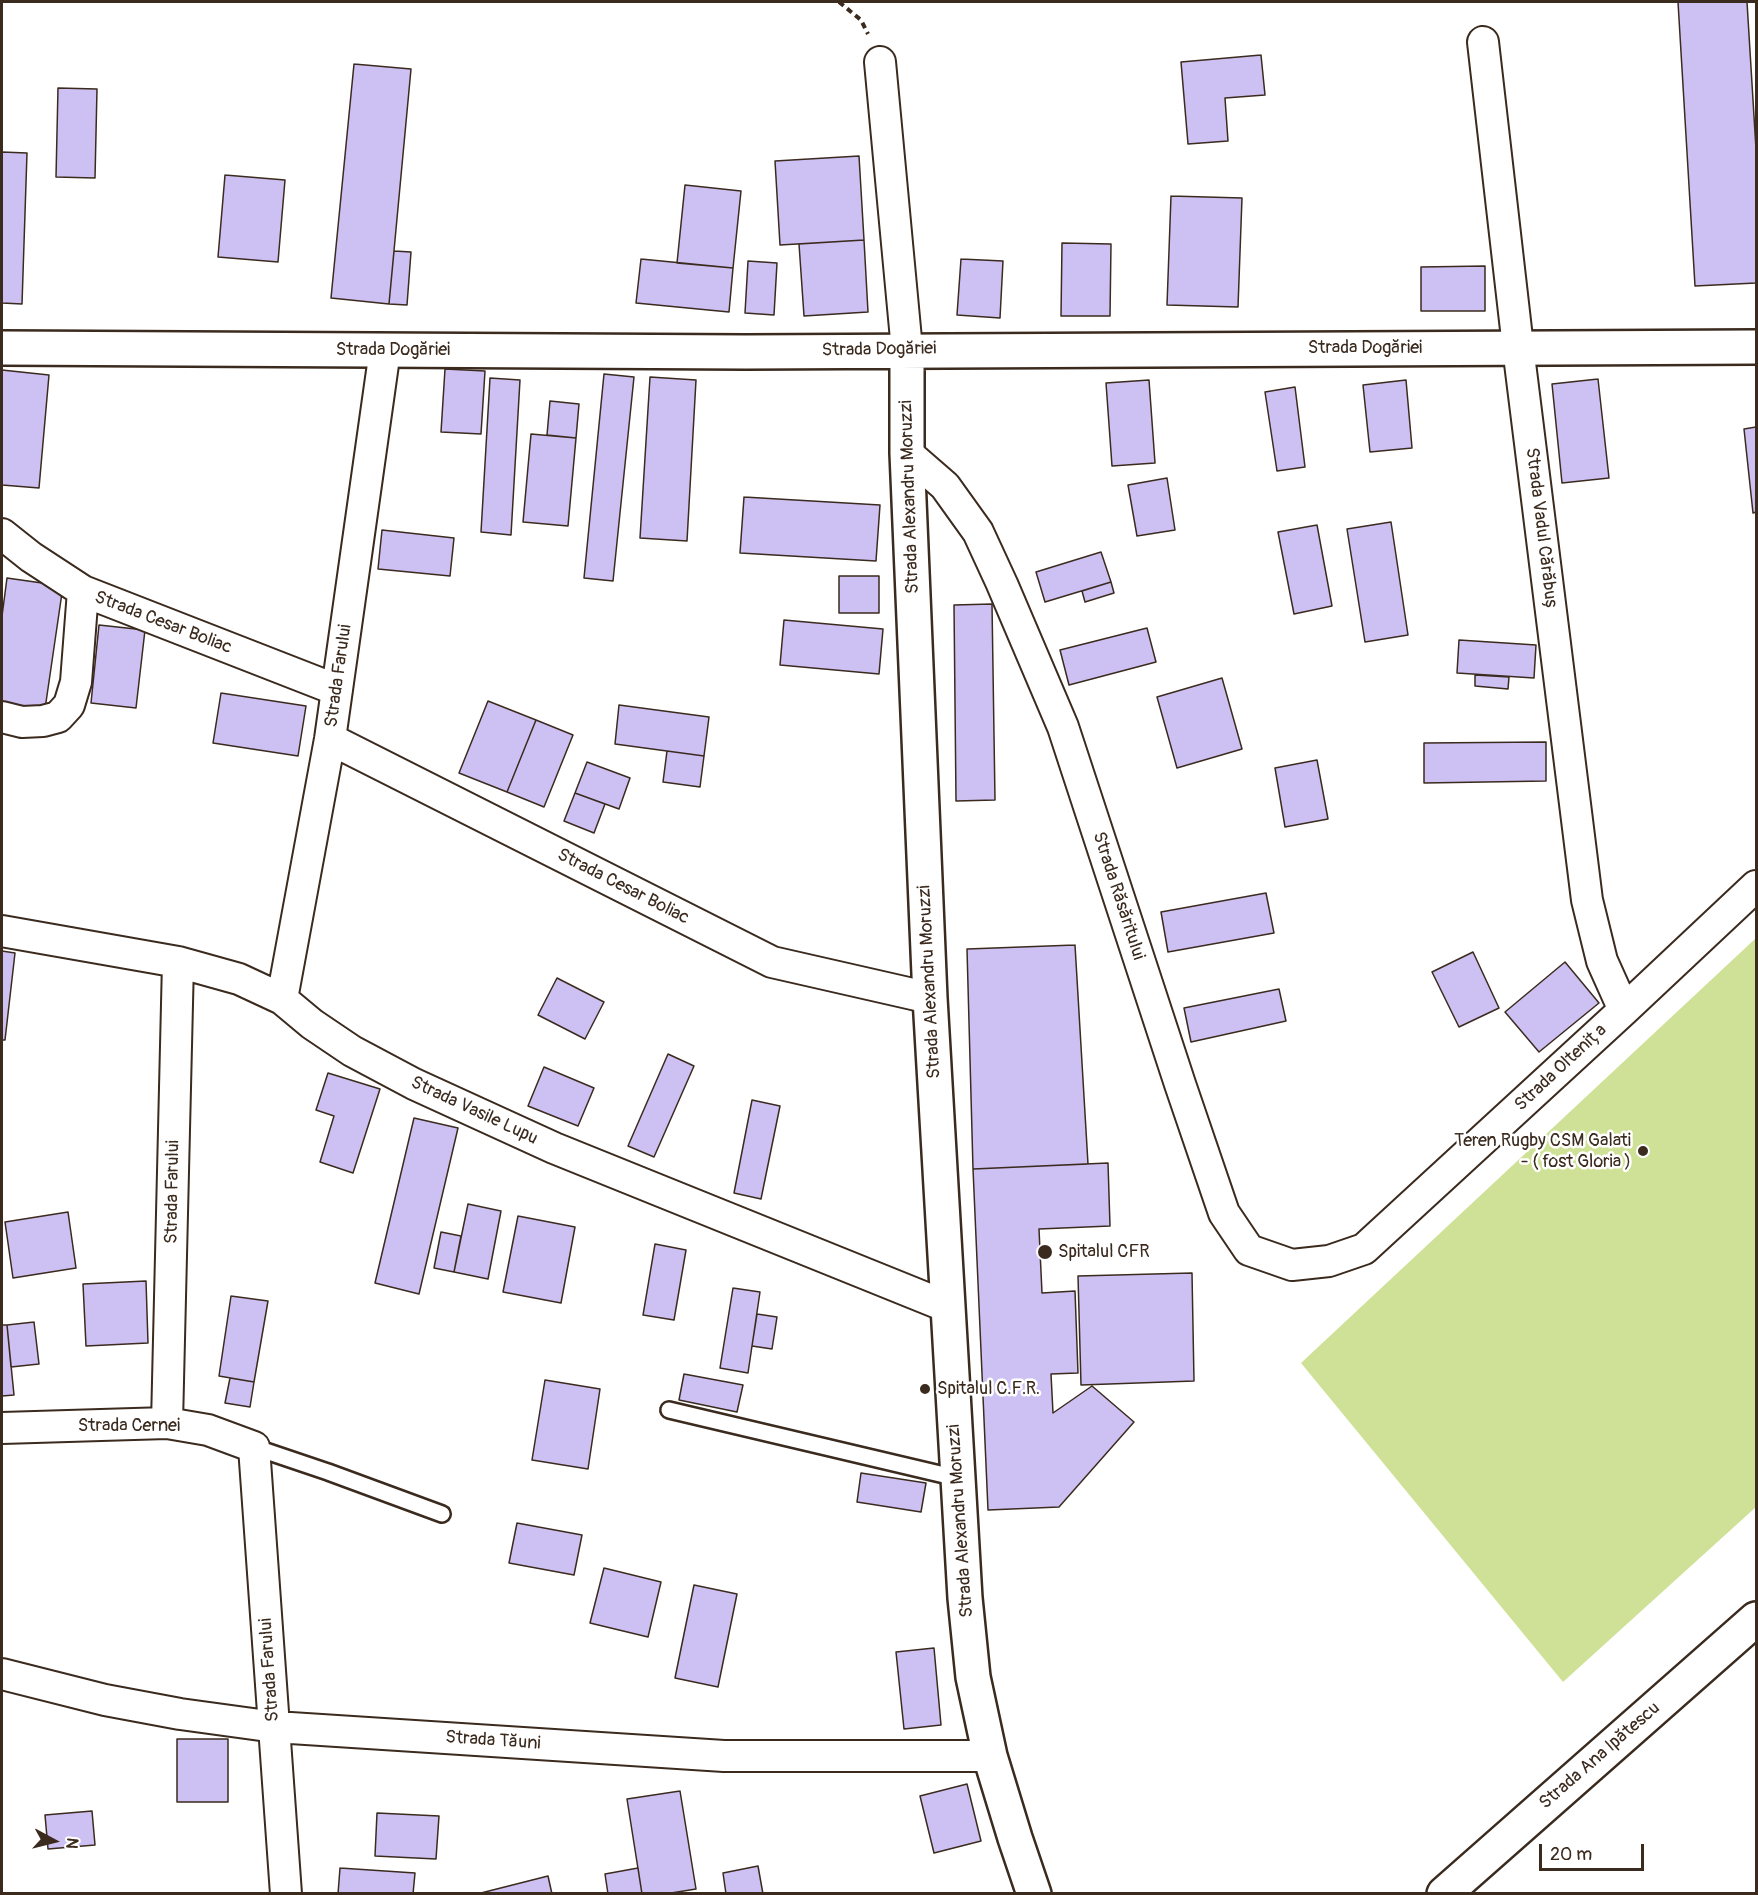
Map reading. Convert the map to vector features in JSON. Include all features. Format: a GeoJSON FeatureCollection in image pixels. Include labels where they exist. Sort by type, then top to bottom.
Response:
{"type":"FeatureCollection","features":[{"type":"Feature","properties":{"kind":"street","name":"Strada Vadul Cărăbuș"},"geometry":{"type":"LineString","coordinates":[[1483,42],[1518,348],[1587,900],[1602,961],[1624,1010]]}},
{"type":"Feature","properties":{"kind":"street","name":"Strada Alexandru Moruzzi"},"geometry":{"type":"LineString","coordinates":[[880,63],[907,350],[907,453],[930,998],[964,1598],[973,1677],[990,1756],[1034,1893]]}},
{"type":"Feature","properties":{"kind":"street","name":"Strada Dogăriei"},"geometry":{"type":"LineString","coordinates":[[2,348],[758,352],[1756,347]]}},
{"type":"Feature","properties":{"kind":"street","name":"Strada Farului"},"geometry":{"type":"LineString","coordinates":[[282,999],[330,739],[385,350]]}},
{"type":"Feature","properties":{"kind":"street","name":"Strada Răsăritului"},"geometry":{"type":"LineString","coordinates":[[907,453],[945,486],[978,532],[1063,727],[1224,1213],[1250,1250],[1292,1264],[1329,1261],[1364,1249]]}},
{"type":"Feature","properties":{"kind":"street","name":"Strada Cesar Boliac"},"geometry":{"type":"LineString","coordinates":[[2,534],[31,557],[83,591],[337,690]]}},
{"type":"Feature","properties":{"kind":"street"},"geometry":{"type":"LineString","coordinates":[[2,717],[22,722],[43,722],[58,717],[69,705],[76,682],[83,591]]}},
{"type":"Feature","properties":{"kind":"street","name":"Strada Cesar Boliac"},"geometry":{"type":"LineString","coordinates":[[330,739],[772,962],[930,998]]}},
{"type":"Feature","properties":{"kind":"street","name":"Strada Oltenița"},"geometry":{"type":"LineString","coordinates":[[1364,1249],[1756,885]]}},
{"type":"Feature","properties":{"kind":"street","name":"Strada Vasile Lupu"},"geometry":{"type":"LineString","coordinates":[[2,931],[178,962],[239,979],[282,999],[312,1024],[352,1051],[414,1084],[554,1148],[948,1307]]}},
{"type":"Feature","properties":{"kind":"street","name":"Strada Farului"},"geometry":{"type":"LineString","coordinates":[[167,1423],[178,962]]}},
{"type":"Feature","properties":{"kind":"street","name":"Strada Cernei"},"geometry":{"type":"LineString","coordinates":[[2,1428],[167,1423],[208,1430],[254,1447]]}},
{"type":"Feature","properties":{"kind":"street","name":"Strada Farului"},"geometry":{"type":"LineString","coordinates":[[254,1447],[286,1893]]}},
{"type":"Feature","properties":{"kind":"street","name":"Strada Ana Ipătescu"},"geometry":{"type":"LineString","coordinates":[[1444,1893],[1756,1619]]}},
{"type":"Feature","properties":{"kind":"street","name":"Strada Tăuni"},"geometry":{"type":"LineString","coordinates":[[2,1674],[105,1700],[180,1714],[275,1727],[724,1756],[990,1756]]}},
{"type":"Feature","properties":{"kind":"lane"},"geometry":{"type":"LineString","coordinates":[[669,1410],[957,1478]]}},
{"type":"Feature","properties":{"kind":"lane"},"geometry":{"type":"LineString","coordinates":[[254,1447],[442,1515]]}},
{"type":"Feature","properties":{"kind":"path"},"geometry":{"type":"LineString","coordinates":[[839,2],[861,20],[880,63]]}},
{"type":"Feature","properties":{"kind":"green space","name":"Teren Rugby CSM Galati - ( fost Gloria )"},"geometry":{"type":"Polygon","coordinates":[[[1756,938],[1756,1507],[1563,1682],[1301,1363],[1756,938]]]}},
{"type":"Feature","properties":{"kind":"building"},"geometry":{"type":"Polygon","coordinates":[[[1678,2],[1747,2],[1756,149],[1756,283],[1695,286],[1678,2]]]}},
{"type":"Feature","properties":{"kind":"building"},"geometry":{"type":"Polygon","coordinates":[[[1261,55],[1265,95],[1225,98],[1228,141],[1188,144],[1181,62],[1261,55]]]}},
{"type":"Feature","properties":{"kind":"building"},"geometry":{"type":"Polygon","coordinates":[[[354,64],[411,69],[389,304],[331,298],[354,64]]]}},
{"type":"Feature","properties":{"kind":"building"},"geometry":{"type":"Polygon","coordinates":[[[58,88],[97,89],[95,178],[56,177],[58,88]]]}},
{"type":"Feature","properties":{"kind":"building"},"geometry":{"type":"Polygon","coordinates":[[[2,152],[27,153],[22,304],[2,303],[2,152]]]}},
{"type":"Feature","properties":{"kind":"building"},"geometry":{"type":"Polygon","coordinates":[[[859,156],[864,240],[780,245],[775,161],[859,156]]]}},
{"type":"Feature","properties":{"kind":"building"},"geometry":{"type":"Polygon","coordinates":[[[225,175],[285,180],[278,262],[218,257],[225,175]]]}},
{"type":"Feature","properties":{"kind":"building"},"geometry":{"type":"Polygon","coordinates":[[[685,185],[741,191],[733,268],[677,263],[685,185]]]}},
{"type":"Feature","properties":{"kind":"building"},"geometry":{"type":"Polygon","coordinates":[[[1171,196],[1242,198],[1238,307],[1167,305],[1171,196]]]}},
{"type":"Feature","properties":{"kind":"building"},"geometry":{"type":"Polygon","coordinates":[[[864,240],[868,312],[804,316],[799,244],[864,240]]]}},
{"type":"Feature","properties":{"kind":"building"},"geometry":{"type":"Polygon","coordinates":[[[1062,243],[1111,244],[1110,316],[1061,316],[1062,243]]]}},
{"type":"Feature","properties":{"kind":"building"},"geometry":{"type":"Polygon","coordinates":[[[394,251],[411,252],[407,305],[389,304],[394,251]]]}},
{"type":"Feature","properties":{"kind":"building"},"geometry":{"type":"Polygon","coordinates":[[[641,259],[733,268],[729,312],[636,303],[641,259]]]}},
{"type":"Feature","properties":{"kind":"building"},"geometry":{"type":"Polygon","coordinates":[[[961,259],[1003,261],[1000,318],[957,315],[961,259]]]}},
{"type":"Feature","properties":{"kind":"building"},"geometry":{"type":"Polygon","coordinates":[[[748,261],[777,263],[774,315],[745,313],[748,261]]]}},
{"type":"Feature","properties":{"kind":"building"},"geometry":{"type":"Polygon","coordinates":[[[1485,266],[1485,311],[1421,311],[1421,267],[1485,266]]]}},
{"type":"Feature","properties":{"kind":"building"},"geometry":{"type":"Polygon","coordinates":[[[445,369],[485,371],[481,434],[441,432],[445,369]]]}},
{"type":"Feature","properties":{"kind":"building"},"geometry":{"type":"Polygon","coordinates":[[[2,370],[49,375],[39,488],[2,485],[2,370]]]}},
{"type":"Feature","properties":{"kind":"building"},"geometry":{"type":"Polygon","coordinates":[[[604,374],[634,377],[613,581],[584,578],[604,374]]]}},
{"type":"Feature","properties":{"kind":"building"},"geometry":{"type":"Polygon","coordinates":[[[650,377],[696,380],[687,541],[640,538],[650,377]]]}},
{"type":"Feature","properties":{"kind":"building"},"geometry":{"type":"Polygon","coordinates":[[[490,378],[520,380],[511,535],[481,532],[490,378]]]}},
{"type":"Feature","properties":{"kind":"building"},"geometry":{"type":"Polygon","coordinates":[[[1598,379],[1609,478],[1562,483],[1552,384],[1598,379]]]}},
{"type":"Feature","properties":{"kind":"building"},"geometry":{"type":"Polygon","coordinates":[[[1149,380],[1155,463],[1112,466],[1106,383],[1149,380]]]}},
{"type":"Feature","properties":{"kind":"building"},"geometry":{"type":"Polygon","coordinates":[[[1406,380],[1412,448],[1370,452],[1363,385],[1406,380]]]}},
{"type":"Feature","properties":{"kind":"building"},"geometry":{"type":"Polygon","coordinates":[[[1295,387],[1305,467],[1277,471],[1265,392],[1295,387]]]}},
{"type":"Feature","properties":{"kind":"building"},"geometry":{"type":"Polygon","coordinates":[[[550,401],[579,404],[576,438],[547,435],[550,401]]]}},
{"type":"Feature","properties":{"kind":"building"},"geometry":{"type":"Polygon","coordinates":[[[1756,427],[1756,512],[1753,513],[1744,429],[1756,427]]]}},
{"type":"Feature","properties":{"kind":"building"},"geometry":{"type":"Polygon","coordinates":[[[531,434],[576,438],[568,526],[523,522],[531,434]]]}},
{"type":"Feature","properties":{"kind":"building"},"geometry":{"type":"Polygon","coordinates":[[[1167,478],[1175,530],[1137,536],[1128,485],[1167,478]]]}},
{"type":"Feature","properties":{"kind":"building"},"geometry":{"type":"Polygon","coordinates":[[[744,497],[880,505],[876,561],[740,553],[744,497]]]}},
{"type":"Feature","properties":{"kind":"building"},"geometry":{"type":"Polygon","coordinates":[[[1391,522],[1408,635],[1365,642],[1347,529],[1391,522]]]}},
{"type":"Feature","properties":{"kind":"building"},"geometry":{"type":"Polygon","coordinates":[[[1317,525],[1332,606],[1294,614],[1278,532],[1317,525]]]}},
{"type":"Feature","properties":{"kind":"building"},"geometry":{"type":"Polygon","coordinates":[[[382,530],[454,538],[450,576],[378,569],[382,530]]]}},
{"type":"Feature","properties":{"kind":"building"},"geometry":{"type":"Polygon","coordinates":[[[1101,552],[1111,582],[1045,602],[1036,572],[1101,552]]]}},
{"type":"Feature","properties":{"kind":"building"},"geometry":{"type":"Polygon","coordinates":[[[839,576],[879,576],[879,613],[839,613],[839,576]]]}},
{"type":"Feature","properties":{"kind":"building"},"geometry":{"type":"Polygon","coordinates":[[[7,578],[63,586],[45,709],[2,703],[2,616],[7,578]]]}},
{"type":"Feature","properties":{"kind":"building"},"geometry":{"type":"Polygon","coordinates":[[[1111,582],[1114,593],[1085,602],[1082,591],[1111,582]]]}},
{"type":"Feature","properties":{"kind":"building"},"geometry":{"type":"Polygon","coordinates":[[[992,604],[995,800],[956,801],[954,605],[992,604]]]}},
{"type":"Feature","properties":{"kind":"building"},"geometry":{"type":"Polygon","coordinates":[[[784,620],[883,629],[879,674],[780,665],[784,620]]]}},
{"type":"Feature","properties":{"kind":"building"},"geometry":{"type":"Polygon","coordinates":[[[99,625],[145,630],[136,708],[91,703],[99,625]]]}},
{"type":"Feature","properties":{"kind":"building"},"geometry":{"type":"Polygon","coordinates":[[[1147,628],[1156,662],[1069,685],[1060,650],[1147,628]]]}},
{"type":"Feature","properties":{"kind":"building"},"geometry":{"type":"Polygon","coordinates":[[[1459,640],[1536,645],[1534,678],[1457,673],[1459,640]]]}},
{"type":"Feature","properties":{"kind":"building"},"geometry":{"type":"Polygon","coordinates":[[[1475,675],[1509,677],[1508,689],[1475,686],[1475,675]]]}},
{"type":"Feature","properties":{"kind":"building"},"geometry":{"type":"Polygon","coordinates":[[[1222,678],[1242,749],[1177,768],[1157,697],[1222,678]]]}},
{"type":"Feature","properties":{"kind":"building"},"geometry":{"type":"Polygon","coordinates":[[[221,693],[306,706],[298,756],[213,743],[221,693]]]}},
{"type":"Feature","properties":{"kind":"building"},"geometry":{"type":"Polygon","coordinates":[[[488,701],[536,720],[507,792],[459,773],[488,701]]]}},
{"type":"Feature","properties":{"kind":"building"},"geometry":{"type":"Polygon","coordinates":[[[619,705],[709,717],[704,756],[615,744],[619,705]]]}},
{"type":"Feature","properties":{"kind":"building"},"geometry":{"type":"Polygon","coordinates":[[[536,720],[573,735],[544,807],[507,792],[536,720]]]}},
{"type":"Feature","properties":{"kind":"building"},"geometry":{"type":"Polygon","coordinates":[[[1546,742],[1546,781],[1424,783],[1424,743],[1546,742]]]}},
{"type":"Feature","properties":{"kind":"building"},"geometry":{"type":"Polygon","coordinates":[[[667,751],[704,756],[700,787],[663,782],[667,751]]]}},
{"type":"Feature","properties":{"kind":"building"},"geometry":{"type":"Polygon","coordinates":[[[1317,760],[1328,819],[1285,827],[1275,768],[1317,760]]]}},
{"type":"Feature","properties":{"kind":"building"},"geometry":{"type":"Polygon","coordinates":[[[587,762],[630,778],[619,809],[575,793],[587,762]]]}},
{"type":"Feature","properties":{"kind":"building"},"geometry":{"type":"Polygon","coordinates":[[[575,793],[605,804],[594,833],[564,821],[575,793]]]}},
{"type":"Feature","properties":{"kind":"building"},"geometry":{"type":"Polygon","coordinates":[[[1266,893],[1274,933],[1168,952],[1161,912],[1266,893]]]}},
{"type":"Feature","properties":{"kind":"building"},"geometry":{"type":"Polygon","coordinates":[[[1075,945],[1088,1164],[973,1169],[967,949],[1075,945]]]}},
{"type":"Feature","properties":{"kind":"building"},"geometry":{"type":"Polygon","coordinates":[[[2,951],[15,953],[5,1040],[2,1040],[2,951]]]}},
{"type":"Feature","properties":{"kind":"building"},"geometry":{"type":"Polygon","coordinates":[[[1473,952],[1499,1008],[1459,1027],[1432,972],[1473,952]]]}},
{"type":"Feature","properties":{"kind":"building"},"geometry":{"type":"Polygon","coordinates":[[[1565,962],[1599,1003],[1539,1052],[1505,1012],[1565,962]]]}},
{"type":"Feature","properties":{"kind":"building"},"geometry":{"type":"Polygon","coordinates":[[[557,978],[604,1002],[585,1039],[538,1015],[557,978]]]}},
{"type":"Feature","properties":{"kind":"building"},"geometry":{"type":"Polygon","coordinates":[[[1279,989],[1286,1021],[1191,1042],[1184,1008],[1279,989]]]}},
{"type":"Feature","properties":{"kind":"building"},"geometry":{"type":"Polygon","coordinates":[[[668,1054],[694,1066],[654,1157],[628,1146],[668,1054]]]}},
{"type":"Feature","properties":{"kind":"building"},"geometry":{"type":"Polygon","coordinates":[[[544,1067],[594,1088],[578,1126],[528,1106],[544,1067]]]}},
{"type":"Feature","properties":{"kind":"building"},"geometry":{"type":"Polygon","coordinates":[[[328,1073],[380,1089],[353,1173],[320,1162],[334,1116],[316,1110],[328,1073]]]}},
{"type":"Feature","properties":{"kind":"building"},"geometry":{"type":"Polygon","coordinates":[[[752,1100],[780,1106],[761,1199],[734,1193],[752,1100]]]}},
{"type":"Feature","properties":{"kind":"building"},"geometry":{"type":"Polygon","coordinates":[[[414,1118],[458,1128],[419,1294],[375,1283],[414,1118]]]}},
{"type":"Feature","properties":{"kind":"building"},"geometry":{"type":"Polygon","coordinates":[[[1108,1163],[1110,1226],[1039,1229],[1042,1293],[1075,1291],[1078,1373],[1051,1374],[1053,1413],[1092,1386],[1134,1422],[1059,1507],[988,1510],[973,1169],[1108,1163]]]}},
{"type":"Feature","properties":{"kind":"building"},"geometry":{"type":"Polygon","coordinates":[[[468,1204],[501,1211],[488,1279],[454,1272],[468,1204]]]}},
{"type":"Feature","properties":{"kind":"building"},"geometry":{"type":"Polygon","coordinates":[[[68,1212],[76,1268],[13,1278],[5,1222],[68,1212]]]}},
{"type":"Feature","properties":{"kind":"building"},"geometry":{"type":"Polygon","coordinates":[[[518,1216],[575,1227],[561,1303],[503,1292],[518,1216]]]}},
{"type":"Feature","properties":{"kind":"building"},"geometry":{"type":"Polygon","coordinates":[[[441,1232],[461,1236],[454,1272],[434,1268],[441,1232]]]}},
{"type":"Feature","properties":{"kind":"building"},"geometry":{"type":"Polygon","coordinates":[[[655,1244],[686,1250],[674,1320],[643,1315],[655,1244]]]}},
{"type":"Feature","properties":{"kind":"building"},"geometry":{"type":"Polygon","coordinates":[[[1192,1273],[1194,1381],[1081,1385],[1078,1276],[1192,1273]]]}},
{"type":"Feature","properties":{"kind":"building"},"geometry":{"type":"Polygon","coordinates":[[[146,1281],[148,1343],[86,1346],[83,1284],[146,1281]]]}},
{"type":"Feature","properties":{"kind":"building"},"geometry":{"type":"Polygon","coordinates":[[[733,1288],[760,1292],[748,1373],[720,1368],[733,1288]]]}},
{"type":"Feature","properties":{"kind":"building"},"geometry":{"type":"Polygon","coordinates":[[[231,1296],[268,1301],[254,1382],[219,1376],[231,1296]]]}},
{"type":"Feature","properties":{"kind":"building"},"geometry":{"type":"Polygon","coordinates":[[[757,1314],[777,1317],[772,1349],[752,1346],[757,1314]]]}},
{"type":"Feature","properties":{"kind":"building"},"geometry":{"type":"Polygon","coordinates":[[[34,1322],[39,1364],[11,1367],[7,1325],[34,1322]]]}},
{"type":"Feature","properties":{"kind":"building"},"geometry":{"type":"Polygon","coordinates":[[[2,1325],[7,1325],[14,1395],[2,1396],[2,1325]]]}},
{"type":"Feature","properties":{"kind":"building"},"geometry":{"type":"Polygon","coordinates":[[[684,1374],[743,1385],[737,1412],[679,1400],[684,1374]]]}},
{"type":"Feature","properties":{"kind":"building"},"geometry":{"type":"Polygon","coordinates":[[[230,1378],[254,1382],[250,1407],[225,1403],[230,1378]]]}},
{"type":"Feature","properties":{"kind":"building"},"geometry":{"type":"Polygon","coordinates":[[[545,1380],[600,1389],[588,1469],[532,1460],[545,1380]]]}},
{"type":"Feature","properties":{"kind":"building"},"geometry":{"type":"Polygon","coordinates":[[[861,1473],[926,1483],[921,1512],[857,1502],[861,1473]]]}},
{"type":"Feature","properties":{"kind":"building"},"geometry":{"type":"Polygon","coordinates":[[[517,1523],[582,1535],[574,1575],[509,1563],[517,1523]]]}},
{"type":"Feature","properties":{"kind":"building"},"geometry":{"type":"Polygon","coordinates":[[[604,1568],[661,1582],[648,1637],[590,1623],[604,1568]]]}},
{"type":"Feature","properties":{"kind":"building"},"geometry":{"type":"Polygon","coordinates":[[[694,1585],[737,1594],[718,1687],[675,1678],[694,1585]]]}},
{"type":"Feature","properties":{"kind":"building"},"geometry":{"type":"Polygon","coordinates":[[[934,1648],[941,1725],[904,1729],[896,1652],[934,1648]]]}},
{"type":"Feature","properties":{"kind":"building"},"geometry":{"type":"Polygon","coordinates":[[[177,1739],[228,1739],[228,1802],[177,1802],[177,1739]]]}},
{"type":"Feature","properties":{"kind":"building"},"geometry":{"type":"Polygon","coordinates":[[[967,1784],[981,1841],[934,1853],[920,1796],[967,1784]]]}},
{"type":"Feature","properties":{"kind":"building"},"geometry":{"type":"Polygon","coordinates":[[[680,1791],[696,1889],[665,1894],[642,1894],[627,1799],[680,1791]]]}},
{"type":"Feature","properties":{"kind":"building"},"geometry":{"type":"Polygon","coordinates":[[[92,1811],[95,1845],[48,1849],[45,1815],[92,1811]]]}},
{"type":"Feature","properties":{"kind":"building"},"geometry":{"type":"Polygon","coordinates":[[[377,1813],[439,1816],[436,1859],[375,1856],[377,1813]]]}},
{"type":"Feature","properties":{"kind":"building"},"geometry":{"type":"Polygon","coordinates":[[[758,1866],[763,1894],[726,1894],[723,1873],[758,1866]]]}},
{"type":"Feature","properties":{"kind":"building"},"geometry":{"type":"Polygon","coordinates":[[[340,1868],[415,1873],[413,1894],[338,1894],[340,1868]]]}},
{"type":"Feature","properties":{"kind":"building"},"geometry":{"type":"Polygon","coordinates":[[[638,1868],[642,1894],[608,1894],[605,1874],[638,1868]]]}},
{"type":"Feature","properties":{"kind":"building"},"geometry":{"type":"Polygon","coordinates":[[[548,1876],[552,1894],[477,1894],[548,1876]]]}},
{"type":"Feature","properties":{"kind":"place","name":"Teren Rugby CSM Galati - ( fost Gloria )"},"geometry":{"type":"Point","coordinates":[1643,1151]}},
{"type":"Feature","properties":{"kind":"place","name":"Spitalul CFR"},"geometry":{"type":"Point","coordinates":[1045,1252]}},
{"type":"Feature","properties":{"kind":"place","name":"Spitalul C.F.R."},"geometry":{"type":"Point","coordinates":[925,1389]}}]}
